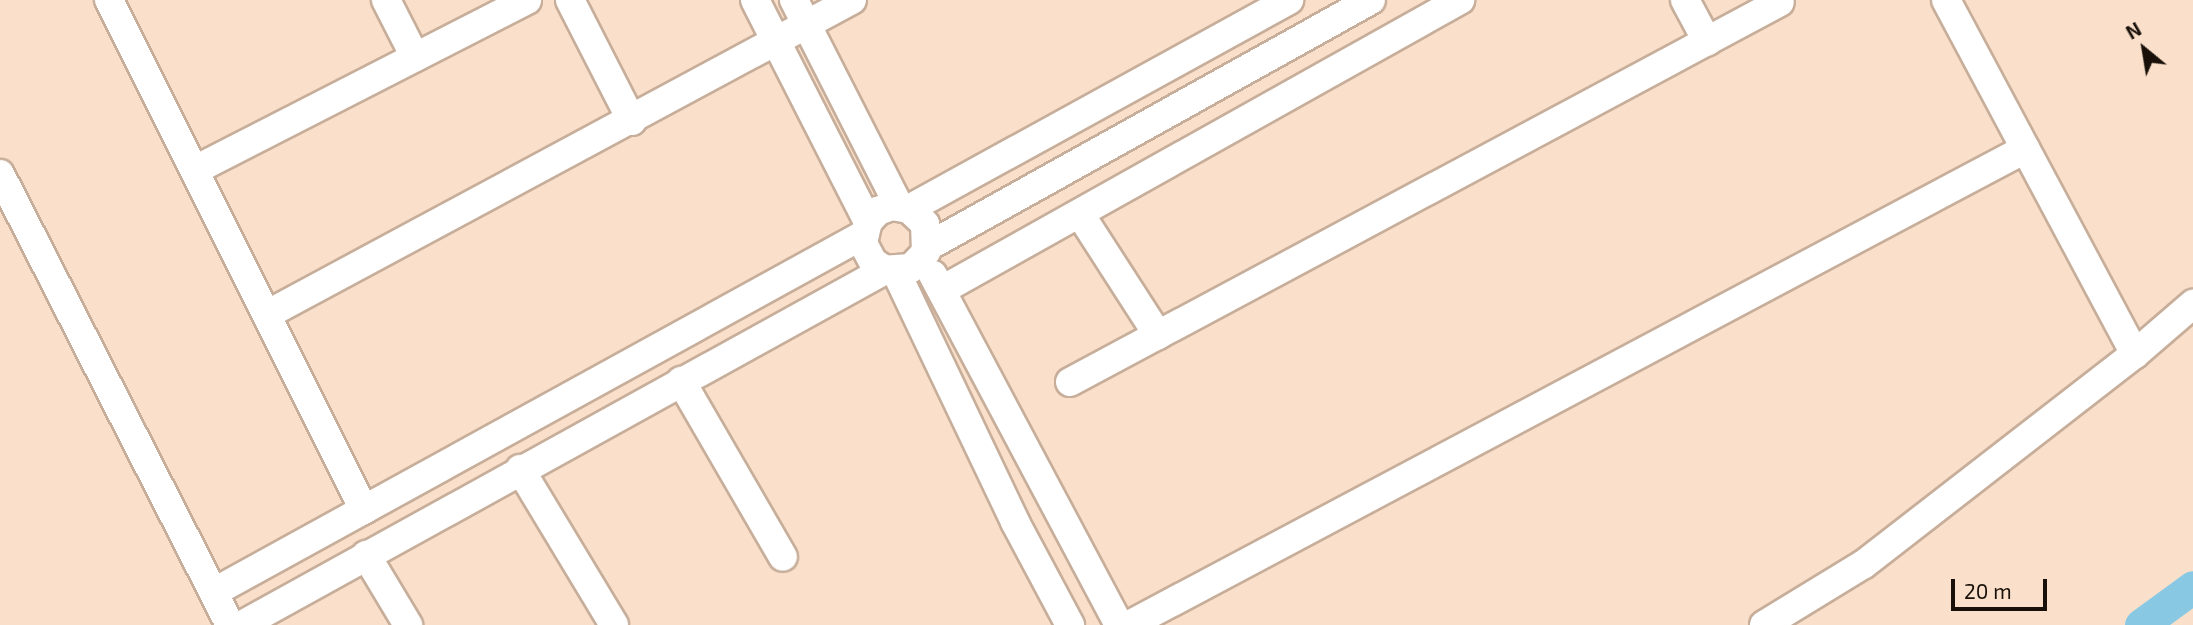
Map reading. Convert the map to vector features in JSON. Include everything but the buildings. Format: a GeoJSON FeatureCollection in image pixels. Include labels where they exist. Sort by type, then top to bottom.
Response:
{"type":"FeatureCollection","features":[{"type":"Feature","properties":{"kind":"street"},"geometry":{"type":"LineString","coordinates":[[109,0],[364,510]]}},
{"type":"Feature","properties":{"kind":"street"},"geometry":{"type":"LineString","coordinates":[[386,0],[415,57]]}},
{"type":"Feature","properties":{"kind":"street"},"geometry":{"type":"LineString","coordinates":[[195,170],[527,0]]}},
{"type":"Feature","properties":{"kind":"street"},"geometry":{"type":"LineString","coordinates":[[570,0],[632,121]]}},
{"type":"Feature","properties":{"kind":"street"},"geometry":{"type":"LineString","coordinates":[[755,0],[865,228],[868,256],[891,271],[1015,522],[1070,625]]}},
{"type":"Feature","properties":{"kind":"street"},"geometry":{"type":"LineString","coordinates":[[794,0],[904,207],[925,225],[925,252],[942,290],[1119,625]]}},
{"type":"Feature","properties":{"kind":"street"},"geometry":{"type":"LineString","coordinates":[[268,314],[632,121],[852,0]]}},
{"type":"Feature","properties":{"kind":"street"},"geometry":{"type":"LineString","coordinates":[[215,592],[865,228],[878,211],[904,207],[1289,0]]}},
{"type":"Feature","properties":{"kind":"street"},"geometry":{"type":"LineString","coordinates":[[242,625],[681,381],[891,271],[911,268],[925,252],[1371,0]]}},
{"type":"Feature","properties":{"kind":"street"},"geometry":{"type":"LineString","coordinates":[[942,290],[1460,0]]}},
{"type":"Feature","properties":{"kind":"street"},"geometry":{"type":"LineString","coordinates":[[1685,0],[1707,41]]}},
{"type":"Feature","properties":{"kind":"street"},"geometry":{"type":"LineString","coordinates":[[1946,0],[2135,354]]}},
{"type":"Feature","properties":{"kind":"street"},"geometry":{"type":"LineString","coordinates":[[1070,382],[1780,2]]}},
{"type":"Feature","properties":{"kind":"street"},"geometry":{"type":"LineString","coordinates":[[1129,625],[1171,615],[2025,149]]}},
{"type":"Feature","properties":{"kind":"street"},"geometry":{"type":"LineString","coordinates":[[0,174],[230,625]]}},
{"type":"Feature","properties":{"kind":"street"},"geometry":{"type":"LineString","coordinates":[[1080,214],[1158,335]]}},
{"type":"Feature","properties":{"kind":"street"},"geometry":{"type":"LineString","coordinates":[[1764,625],[1864,564],[2135,354],[2193,304]]}},
{"type":"Feature","properties":{"kind":"street"},"geometry":{"type":"LineString","coordinates":[[681,381],[783,557]]}},
{"type":"Feature","properties":{"kind":"street"},"geometry":{"type":"LineString","coordinates":[[520,469],[614,625]]}},
{"type":"Feature","properties":{"kind":"street"},"geometry":{"type":"LineString","coordinates":[[366,555],[408,625]]}},
{"type":"Feature","properties":{"kind":"waterway"},"geometry":{"type":"LineString","coordinates":[[2141,625],[2193,587]]}}]}
